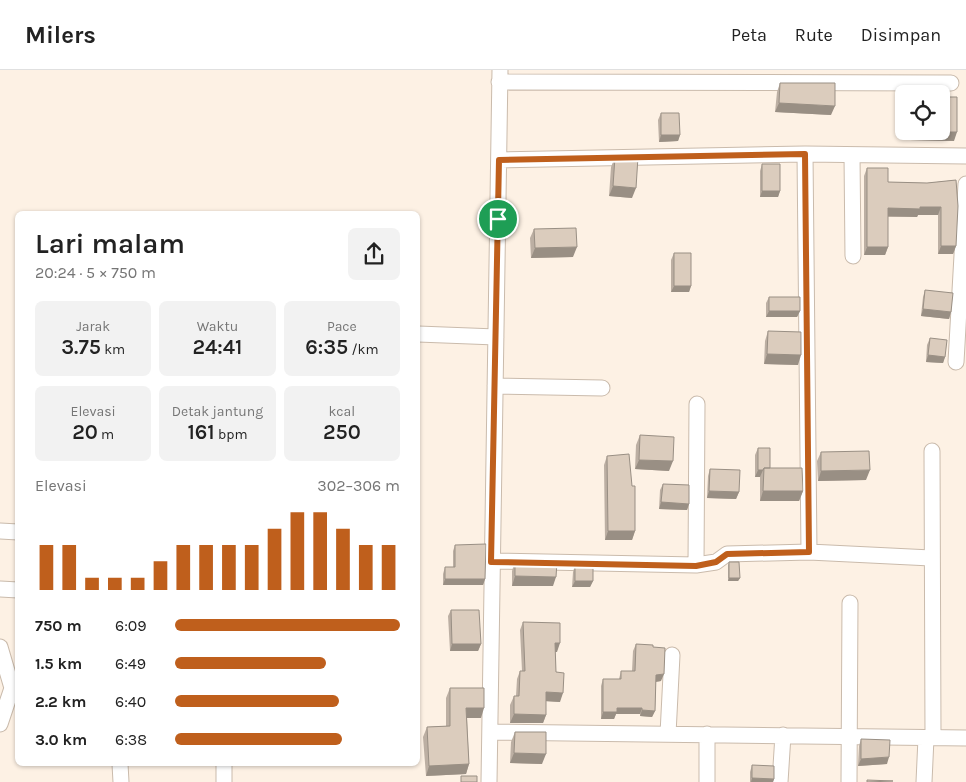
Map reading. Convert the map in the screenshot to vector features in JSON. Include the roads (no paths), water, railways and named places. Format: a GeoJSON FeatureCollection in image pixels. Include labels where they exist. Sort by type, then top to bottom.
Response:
{"type":"FeatureCollection","features":[{"type":"Feature","properties":{"kind":"street"},"geometry":{"type":"LineString","coordinates":[[489,782],[500,76],[951,84]]}},
{"type":"Feature","properties":{"kind":"street"},"geometry":{"type":"LineString","coordinates":[[499,160],[805,154],[966,156]]}},
{"type":"Feature","properties":{"kind":"street"},"geometry":{"type":"LineString","coordinates":[[805,154],[809,552]]}},
{"type":"Feature","properties":{"kind":"street"},"geometry":{"type":"LineString","coordinates":[[852,155],[852,256]]}},
{"type":"Feature","properties":{"kind":"street"},"geometry":{"type":"LineString","coordinates":[[956,362],[966,184]]}},
{"type":"Feature","properties":{"kind":"street"},"geometry":{"type":"LineString","coordinates":[[420,334],[496,337]]}},
{"type":"Feature","properties":{"kind":"street"},"geometry":{"type":"LineString","coordinates":[[495,386],[602,388]]}},
{"type":"Feature","properties":{"kind":"street"},"geometry":{"type":"LineString","coordinates":[[696,566],[697,404]]}},
{"type":"Feature","properties":{"kind":"street"},"geometry":{"type":"LineString","coordinates":[[924,782],[930,737],[932,451]]}},
{"type":"Feature","properties":{"kind":"street"},"geometry":{"type":"LineString","coordinates":[[0,531],[15,532]]}},
{"type":"Feature","properties":{"kind":"street"},"geometry":{"type":"LineString","coordinates":[[491,562],[696,566],[716,562],[727,554],[809,552],[931,558]]}},
{"type":"Feature","properties":{"kind":"street"},"geometry":{"type":"LineString","coordinates":[[0,589],[15,590]]}},
{"type":"Feature","properties":{"kind":"street"},"geometry":{"type":"LineString","coordinates":[[849,782],[850,603]]}},
{"type":"Feature","properties":{"kind":"street"},"geometry":{"type":"LineString","coordinates":[[0,646],[12,688],[0,724]]}},
{"type":"Feature","properties":{"kind":"street"},"geometry":{"type":"LineString","coordinates":[[668,734],[672,655]]}},
{"type":"Feature","properties":{"kind":"street"},"geometry":{"type":"LineString","coordinates":[[490,732],[966,738]]}},
{"type":"Feature","properties":{"kind":"street"},"geometry":{"type":"LineString","coordinates":[[707,734],[707,782]]}},
{"type":"Feature","properties":{"kind":"street"},"geometry":{"type":"LineString","coordinates":[[780,782],[783,735]]}},
{"type":"Feature","properties":{"kind":"street"},"geometry":{"type":"LineString","coordinates":[[120,766],[121,782]]}},
{"type":"Feature","properties":{"kind":"street"},"geometry":{"type":"LineString","coordinates":[[224,766],[224,782]]}}]}
